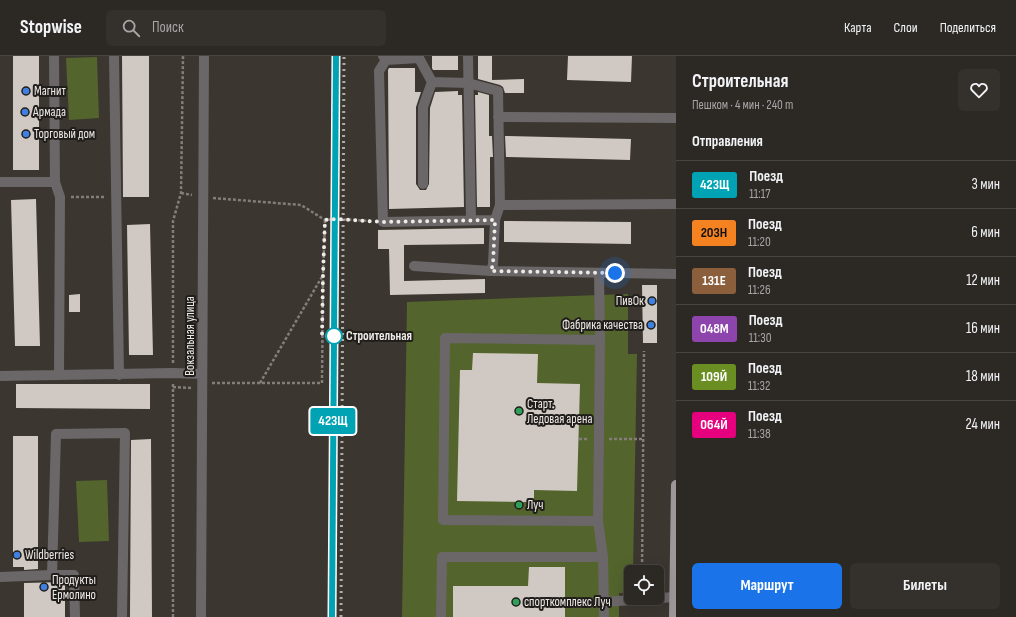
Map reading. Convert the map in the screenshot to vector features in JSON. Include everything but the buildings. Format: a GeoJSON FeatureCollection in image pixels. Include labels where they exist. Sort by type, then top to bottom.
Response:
{"type":"FeatureCollection","features":[{"type":"Feature","properties":{"kind":"main road"},"geometry":{"type":"LineString","coordinates":[[674,617],[676,485]]}},
{"type":"Feature","properties":{"kind":"street"},"geometry":{"type":"LineString","coordinates":[[54,56],[55,182],[60,197],[59,375]]}},
{"type":"Feature","properties":{"kind":"street"},"geometry":{"type":"LineString","coordinates":[[114,56],[119,375]]}},
{"type":"Feature","properties":{"kind":"street","name":"Вокзальная улица"},"geometry":{"type":"LineString","coordinates":[[201,617],[204,56]]}},
{"type":"Feature","properties":{"kind":"street"},"geometry":{"type":"LineString","coordinates":[[468,56],[471,220]]}},
{"type":"Feature","properties":{"kind":"street"},"geometry":{"type":"LineString","coordinates":[[422,184],[423,107],[432,82],[419,57],[385,58],[379,71],[383,222],[495,220]]}},
{"type":"Feature","properties":{"kind":"street"},"geometry":{"type":"LineString","coordinates":[[432,82],[468,83],[498,91],[500,205],[495,220],[493,264],[491,271]]}},
{"type":"Feature","properties":{"kind":"street"},"geometry":{"type":"LineString","coordinates":[[498,117],[676,118]]}},
{"type":"Feature","properties":{"kind":"street"},"geometry":{"type":"LineString","coordinates":[[0,182],[55,182]]}},
{"type":"Feature","properties":{"kind":"street"},"geometry":{"type":"LineString","coordinates":[[500,205],[676,204]]}},
{"type":"Feature","properties":{"kind":"street"},"geometry":{"type":"LineString","coordinates":[[414,266],[491,271],[676,274]]}},
{"type":"Feature","properties":{"kind":"street"},"geometry":{"type":"LineString","coordinates":[[599,273],[600,340],[598,521],[603,556],[604,617]]}},
{"type":"Feature","properties":{"kind":"street"},"geometry":{"type":"LineString","coordinates":[[598,521],[443,520],[443,512],[445,338],[600,340]]}},
{"type":"Feature","properties":{"kind":"street"},"geometry":{"type":"LineString","coordinates":[[0,376],[173,373],[202,374]]}},
{"type":"Feature","properties":{"kind":"street"},"geometry":{"type":"LineString","coordinates":[[52,575],[56,434],[125,433],[122,617]]}},
{"type":"Feature","properties":{"kind":"street"},"geometry":{"type":"LineString","coordinates":[[441,617],[442,557],[603,556]]}},
{"type":"Feature","properties":{"kind":"street"},"geometry":{"type":"LineString","coordinates":[[0,578],[74,575],[75,617]]}},
{"type":"Feature","properties":{"kind":"street"},"geometry":{"type":"LineString","coordinates":[[604,602],[674,597]]}},
{"type":"Feature","properties":{"kind":"path"},"geometry":{"type":"LineString","coordinates":[[173,617],[174,221],[181,193],[183,56]]}},
{"type":"Feature","properties":{"kind":"path"},"geometry":{"type":"LineString","coordinates":[[181,193],[204,198],[301,205],[325,220],[335,219],[383,222]]}},
{"type":"Feature","properties":{"kind":"path"},"geometry":{"type":"LineString","coordinates":[[60,197],[116,198]]}},
{"type":"Feature","properties":{"kind":"path"},"geometry":{"type":"LineString","coordinates":[[173,387],[212,387],[212,382],[322,383],[325,220]]}},
{"type":"Feature","properties":{"kind":"path"},"geometry":{"type":"LineString","coordinates":[[260,383],[323,275]]}},
{"type":"Feature","properties":{"kind":"path"},"geometry":{"type":"LineString","coordinates":[[642,565],[644,351]]}},
{"type":"Feature","properties":{"kind":"green space"},"geometry":{"type":"Polygon","coordinates":[[[97,57],[99,118],[69,120],[66,58],[97,57]]]}},
{"type":"Feature","properties":{"kind":"green space","name":"Луч"},"geometry":{"type":"Polygon","coordinates":[[[628,294],[628,354],[637,354],[633,565],[624,565],[624,593],[619,593],[619,617],[402,617],[407,302],[628,294]]]}},
{"type":"Feature","properties":{"kind":"green space"},"geometry":{"type":"Polygon","coordinates":[[[107,480],[109,541],[79,542],[76,481],[107,480]]]}},
{"type":"Feature","properties":{"kind":"railway"},"geometry":{"type":"LineString","coordinates":[[332,617],[336,56]]}},
{"type":"Feature","properties":{"kind":"railway"},"geometry":{"type":"LineString","coordinates":[[341,617],[344,56]]}},
{"type":"Feature","properties":{"kind":"train","name":"423Щ"},"geometry":{"type":"LineString","coordinates":[[332,617],[336,56]]}},
{"type":"Feature","properties":{"kind":"place","name":"Магнит"},"geometry":{"type":"Point","coordinates":[26,91]}},
{"type":"Feature","properties":{"kind":"place","name":"Армада"},"geometry":{"type":"Point","coordinates":[25,112]}},
{"type":"Feature","properties":{"kind":"place","name":"Торговый дом"},"geometry":{"type":"Point","coordinates":[26,134]}},
{"type":"Feature","properties":{"kind":"place","name":"ПивОк"},"geometry":{"type":"Point","coordinates":[652,301]}},
{"type":"Feature","properties":{"kind":"place","name":"Фабрика качества"},"geometry":{"type":"Point","coordinates":[651,325]}},
{"type":"Feature","properties":{"kind":"place","name":"Строительная"},"geometry":{"type":"Point","coordinates":[334,336]}},
{"type":"Feature","properties":{"kind":"place","name":"Старт. Ледовая арена"},"geometry":{"type":"Point","coordinates":[519,411]}},
{"type":"Feature","properties":{"kind":"place","name":"Луч"},"geometry":{"type":"Point","coordinates":[519,505]}},
{"type":"Feature","properties":{"kind":"place","name":"Wildberries"},"geometry":{"type":"Point","coordinates":[17,555]}},
{"type":"Feature","properties":{"kind":"place","name":"Продукты Ермолино"},"geometry":{"type":"Point","coordinates":[44,587]}},
{"type":"Feature","properties":{"kind":"place","name":"спорткомплекс Луч"},"geometry":{"type":"Point","coordinates":[516,602]}},
{"type":"Feature","properties":{"kind":"route"},"geometry":{"type":"LineString","coordinates":[[334,336],[322,336],[325,220],[335,219],[383,222],[495,220],[493,264],[491,271],[615,273]]}}]}
